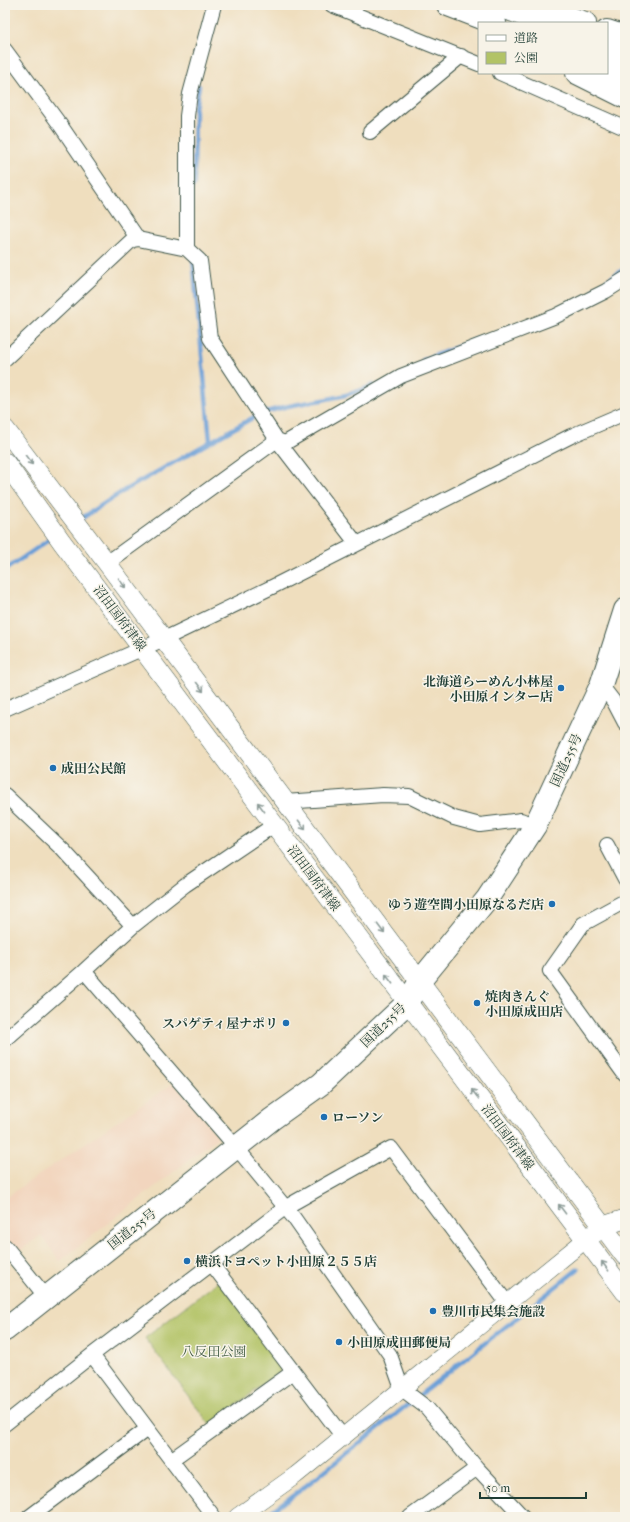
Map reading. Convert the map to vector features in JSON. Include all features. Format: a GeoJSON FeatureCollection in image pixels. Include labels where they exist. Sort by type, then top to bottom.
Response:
{"type":"FeatureCollection","features":[{"type":"Feature","properties":{"kind":"highway"},"geometry":{"type":"LineString","coordinates":[[448,5],[492,22]]}},
{"type":"Feature","properties":{"kind":"highway"},"geometry":{"type":"LineString","coordinates":[[499,5],[541,22]]}},
{"type":"Feature","properties":{"kind":"highway"},"geometry":{"type":"LineString","coordinates":[[533,5],[582,22]]}},
{"type":"Feature","properties":{"kind":"highway"},"geometry":{"type":"LineString","coordinates":[[608,31],[625,37]]}},
{"type":"Feature","properties":{"kind":"highway"},"geometry":{"type":"LineString","coordinates":[[608,49],[625,56]]}},
{"type":"Feature","properties":{"kind":"highway"},"geometry":{"type":"LineString","coordinates":[[608,68],[625,75]]}},
{"type":"Feature","properties":{"kind":"highway"},"geometry":{"type":"LineString","coordinates":[[579,74],[625,97]]}},
{"type":"Feature","properties":{"kind":"highway","name":"国道255号"},"geometry":{"type":"LineString","coordinates":[[5,1330],[236,1147],[321,1084],[407,1003],[420,981],[487,899],[534,826],[602,685],[625,610]]}},
{"type":"Feature","properties":{"kind":"main road","name":"沼田国府津線"},"geometry":{"type":"LineString","coordinates":[[5,429],[82,529],[625,1256]]}},
{"type":"Feature","properties":{"kind":"main road","name":"沼田国府津線"},"geometry":{"type":"LineString","coordinates":[[5,462],[50,526],[625,1292]]}},
{"type":"Feature","properties":{"kind":"main road"},"geometry":{"type":"LineString","coordinates":[[585,1240],[603,1226],[625,1219]]}},
{"type":"Feature","properties":{"kind":"street"},"geometry":{"type":"LineString","coordinates":[[187,249],[187,116],[190,94],[214,5]]}},
{"type":"Feature","properties":{"kind":"street"},"geometry":{"type":"LineString","coordinates":[[332,5],[478,64]]}},
{"type":"Feature","properties":{"kind":"street"},"geometry":{"type":"LineString","coordinates":[[5,50],[61,126],[138,239]]}},
{"type":"Feature","properties":{"kind":"street"},"geometry":{"type":"LineString","coordinates":[[370,132],[461,56]]}},
{"type":"Feature","properties":{"kind":"street"},"geometry":{"type":"LineString","coordinates":[[502,74],[625,128]]}},
{"type":"Feature","properties":{"kind":"street"},"geometry":{"type":"LineString","coordinates":[[5,359],[132,240],[138,239],[187,249],[200,260],[210,338],[277,440],[358,544]]}},
{"type":"Feature","properties":{"kind":"street"},"geometry":{"type":"LineString","coordinates":[[277,440],[285,443],[401,376],[556,316],[606,291],[625,279]]}},
{"type":"Feature","properties":{"kind":"street"},"geometry":{"type":"LineString","coordinates":[[5,709],[142,647],[164,639],[358,544],[571,436],[625,413]]}},
{"type":"Feature","properties":{"kind":"street"},"geometry":{"type":"LineString","coordinates":[[107,563],[277,440]]}},
{"type":"Feature","properties":{"kind":"street"},"geometry":{"type":"LineString","coordinates":[[602,685],[614,702],[625,723]]}},
{"type":"Feature","properties":{"kind":"street"},"geometry":{"type":"LineString","coordinates":[[5,795],[63,850],[133,926]]}},
{"type":"Feature","properties":{"kind":"street"},"geometry":{"type":"LineString","coordinates":[[285,802],[383,795],[409,796],[454,818],[480,825],[521,820],[534,826]]}},
{"type":"Feature","properties":{"kind":"street"},"geometry":{"type":"LineString","coordinates":[[5,1040],[133,926],[185,884],[274,824]]}},
{"type":"Feature","properties":{"kind":"street"},"geometry":{"type":"LineString","coordinates":[[607,845],[625,879]]}},
{"type":"Feature","properties":{"kind":"street"},"geometry":{"type":"LineString","coordinates":[[625,901],[582,924],[550,971],[625,1075]]}},
{"type":"Feature","properties":{"kind":"street"},"geometry":{"type":"LineString","coordinates":[[84,971],[286,1207],[390,1355],[406,1392],[427,1408],[476,1468],[523,1517]]}},
{"type":"Feature","properties":{"kind":"street"},"geometry":{"type":"LineString","coordinates":[[5,1424],[211,1263],[286,1207],[390,1148],[507,1302]]}},
{"type":"Feature","properties":{"kind":"street"},"geometry":{"type":"LineString","coordinates":[[237,1517],[296,1475],[343,1437],[406,1392],[507,1302],[585,1240]]}},
{"type":"Feature","properties":{"kind":"street"},"geometry":{"type":"LineString","coordinates":[[5,1246],[46,1297]]}},
{"type":"Feature","properties":{"kind":"street"},"geometry":{"type":"LineString","coordinates":[[211,1263],[343,1437]]}},
{"type":"Feature","properties":{"kind":"street"},"geometry":{"type":"LineString","coordinates":[[92,1355],[214,1517]]}},
{"type":"Feature","properties":{"kind":"street"},"geometry":{"type":"LineString","coordinates":[[172,1460],[293,1372]]}},
{"type":"Feature","properties":{"kind":"street"},"geometry":{"type":"LineString","coordinates":[[29,1517],[147,1429]]}},
{"type":"Feature","properties":{"kind":"street"},"geometry":{"type":"LineString","coordinates":[[420,1514],[476,1468]]}},
{"type":"Feature","properties":{"kind":"shaded area"},"geometry":{"type":"Polygon","coordinates":[[[174,1083],[218,1137],[60,1261],[41,1235],[17,1253],[5,1237],[5,1198],[174,1083]]]}},
{"type":"Feature","properties":{"kind":"green space","name":"八反田公園"},"geometry":{"type":"Polygon","coordinates":[[[219,1281],[286,1367],[210,1425],[145,1338],[219,1281]]]}},
{"type":"Feature","properties":{"kind":"waterway"},"geometry":{"type":"LineString","coordinates":[[194,186],[195,108],[199,86]]}},
{"type":"Feature","properties":{"kind":"waterway"},"geometry":{"type":"LineString","coordinates":[[193,260],[210,441]]}},
{"type":"Feature","properties":{"kind":"waterway"},"geometry":{"type":"LineString","coordinates":[[594,290],[625,268]]}},
{"type":"Feature","properties":{"kind":"waterway"},"geometry":{"type":"LineString","coordinates":[[423,360],[481,338]]}},
{"type":"Feature","properties":{"kind":"waterway"},"geometry":{"type":"LineString","coordinates":[[79,520],[125,490],[256,416],[285,407],[345,395],[373,385]]}},
{"type":"Feature","properties":{"kind":"waterway"},"geometry":{"type":"LineString","coordinates":[[5,570],[53,537]]}},
{"type":"Feature","properties":{"kind":"waterway"},"geometry":{"type":"LineString","coordinates":[[263,1517],[298,1492],[578,1269]]}},
{"type":"Feature","properties":{"kind":"place","name":"北海道らーめん小林屋 小田原インター店"},"geometry":{"type":"Point","coordinates":[561,688]}},
{"type":"Feature","properties":{"kind":"place","name":"成田公民館"},"geometry":{"type":"Point","coordinates":[53,768]}},
{"type":"Feature","properties":{"kind":"place","name":"ゆう遊空間小田原なるだ店"},"geometry":{"type":"Point","coordinates":[552,904]}},
{"type":"Feature","properties":{"kind":"place","name":"焼肉きんぐ 小田原成田店"},"geometry":{"type":"Point","coordinates":[477,1003]}},
{"type":"Feature","properties":{"kind":"place","name":"スパゲティ屋ナポリ"},"geometry":{"type":"Point","coordinates":[286,1023]}},
{"type":"Feature","properties":{"kind":"place","name":"ローソン"},"geometry":{"type":"Point","coordinates":[324,1117]}},
{"type":"Feature","properties":{"kind":"place","name":"横浜トヨペット小田原２５５店"},"geometry":{"type":"Point","coordinates":[187,1261]}},
{"type":"Feature","properties":{"kind":"place","name":"豊川市民集会施設"},"geometry":{"type":"Point","coordinates":[433,1311]}},
{"type":"Feature","properties":{"kind":"place","name":"小田原成田郵便局"},"geometry":{"type":"Point","coordinates":[339,1342]}}]}
